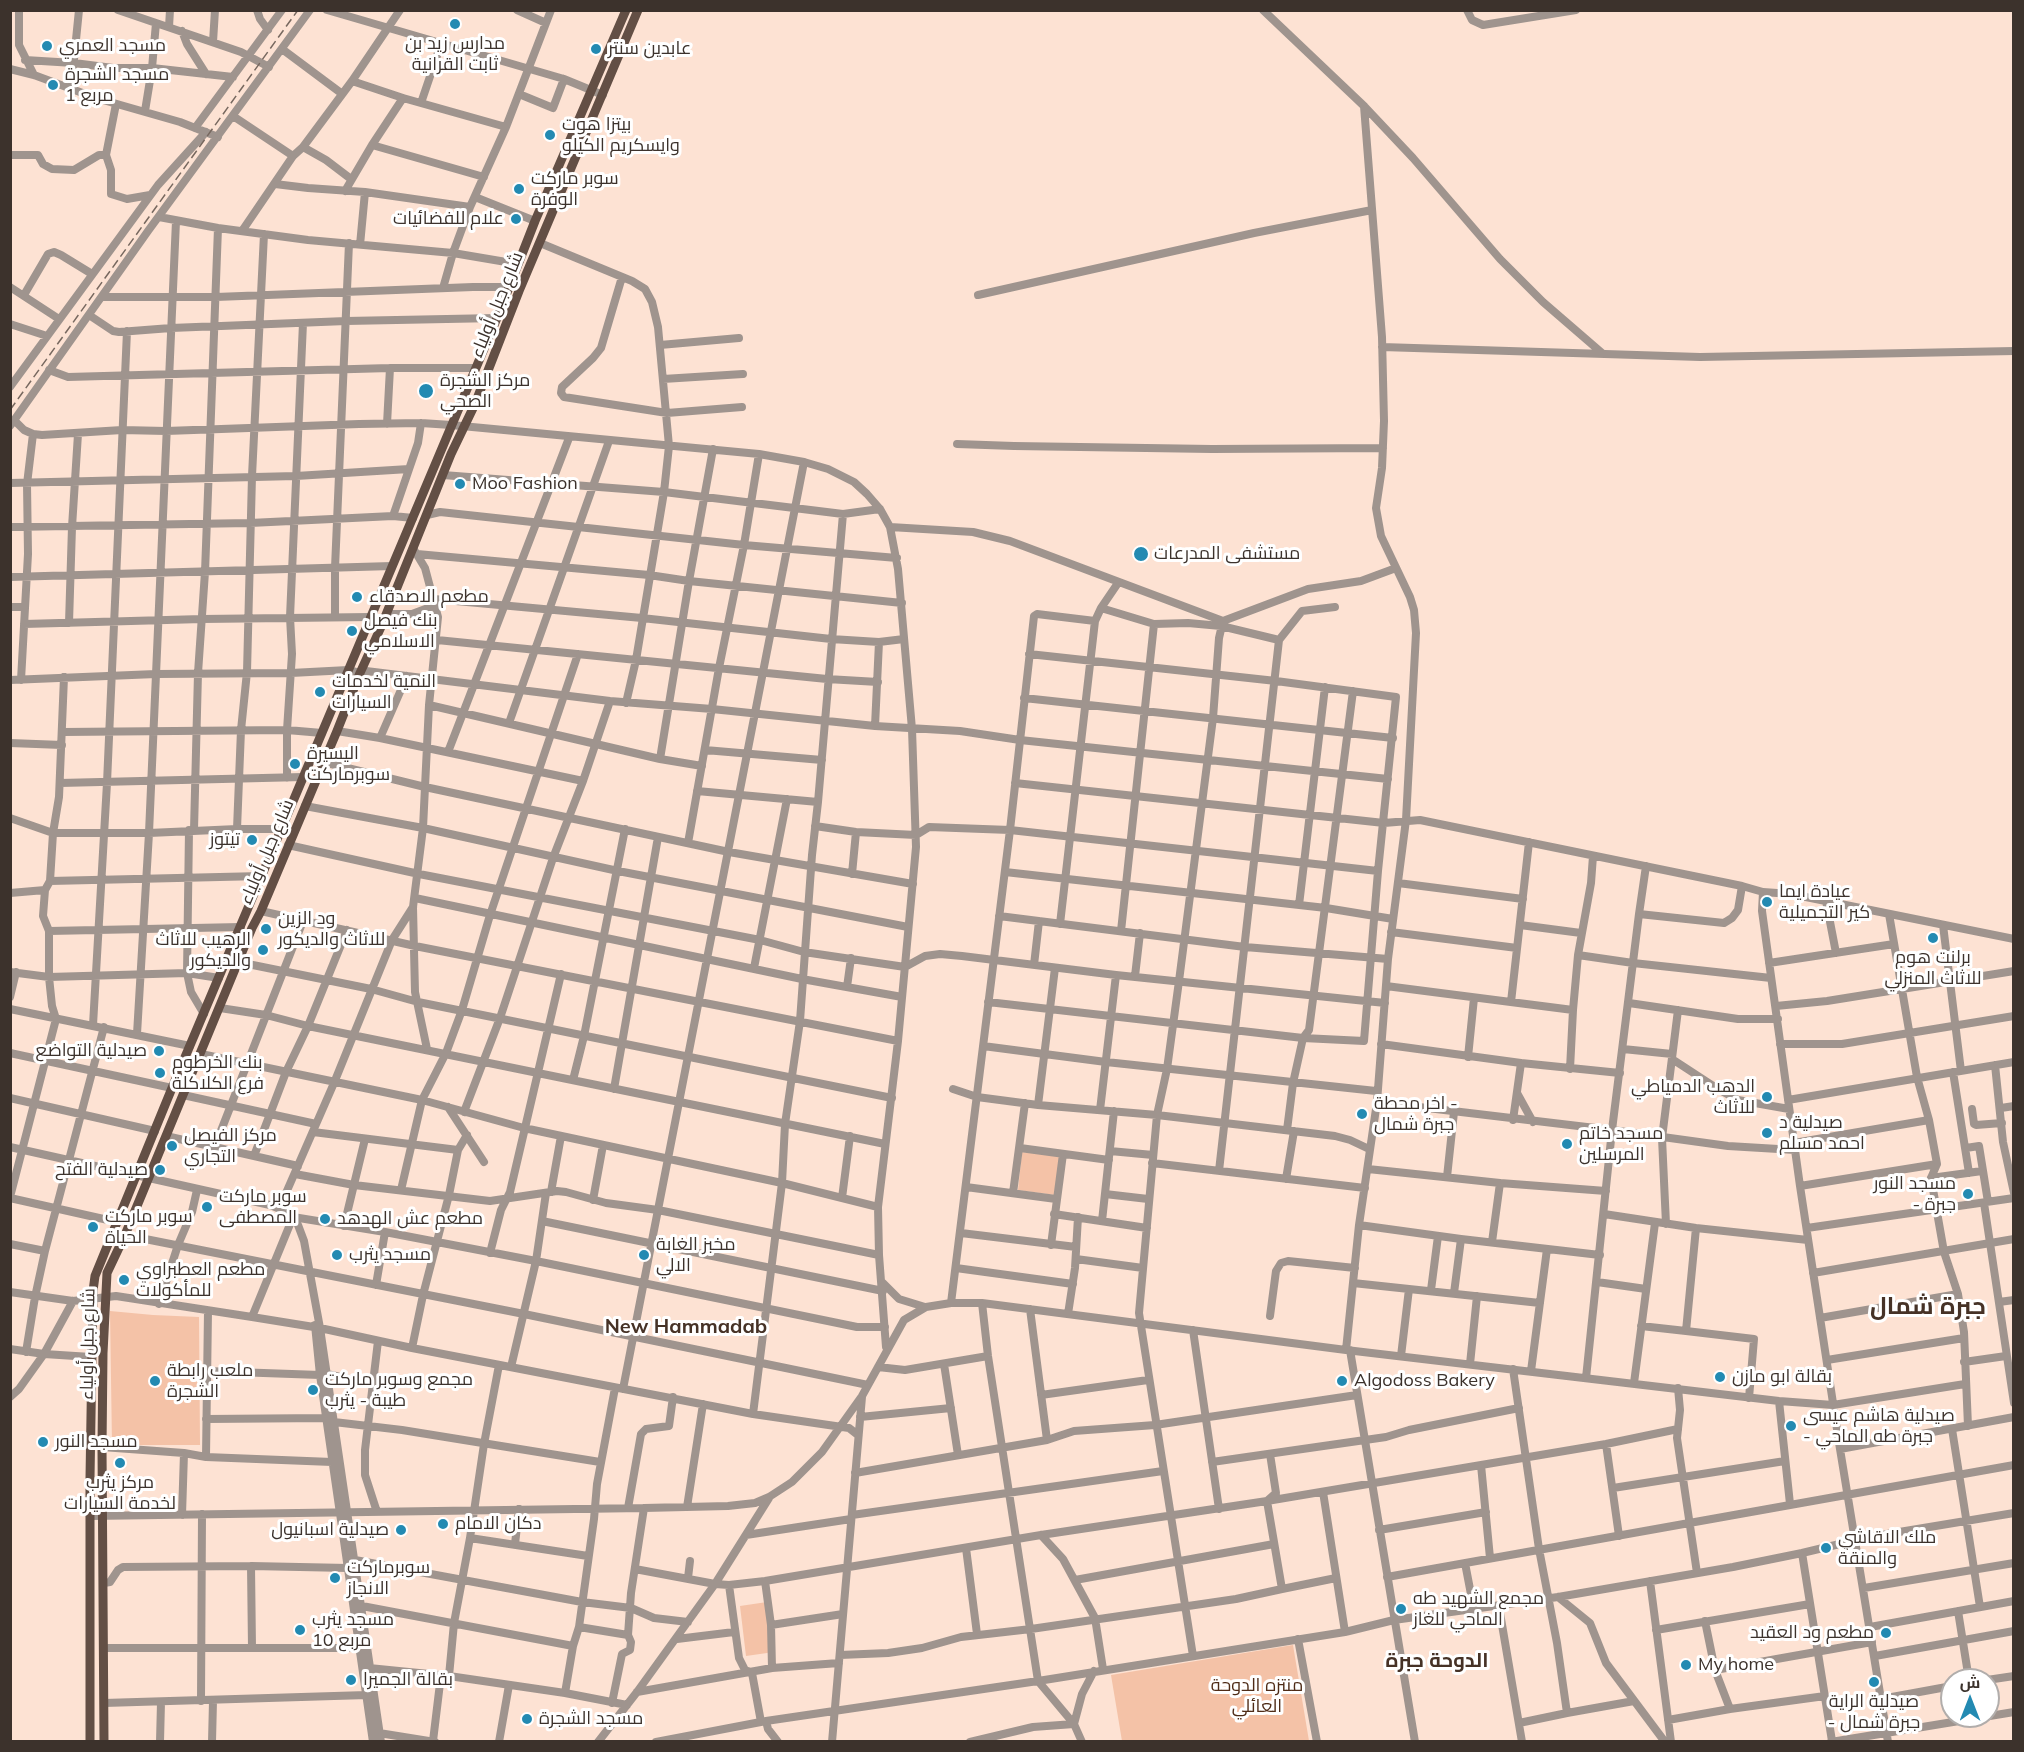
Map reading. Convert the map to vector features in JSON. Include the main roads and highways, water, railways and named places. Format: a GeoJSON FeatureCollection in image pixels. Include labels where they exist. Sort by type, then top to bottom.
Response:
{"type":"FeatureCollection","features":[{"type":"Feature","properties":{"kind":"main road","name":"شارع جبل أولياء"},"geometry":{"type":"LineString","coordinates":[[90,1742],[92,1300],[95,1276],[626,10]]}},
{"type":"Feature","properties":{"kind":"main road","name":"شارع جبل أولياء"},"geometry":{"type":"LineString","coordinates":[[104,1742],[102,1447],[107,1274],[201,1054],[252,927],[261,911],[322,762],[386,616],[400,576],[415,551],[442,475],[638,10]]}},
{"type":"Feature","properties":{"kind":"railway"},"geometry":{"type":"LineString","coordinates":[[10,410],[298,10]]}},
{"type":"Feature","properties":{"kind":"place","name":"مدارس زيد بن ثابت القرانية"},"geometry":{"type":"Point","coordinates":[455,24]}},
{"type":"Feature","properties":{"kind":"place","name":"مسجد العمري"},"geometry":{"type":"Point","coordinates":[47,46]}},
{"type":"Feature","properties":{"kind":"place","name":"عابدين سنتر"},"geometry":{"type":"Point","coordinates":[596,49]}},
{"type":"Feature","properties":{"kind":"place","name":"مسجد الشجرة مربع 1"},"geometry":{"type":"Point","coordinates":[53,85]}},
{"type":"Feature","properties":{"kind":"place","name":"بيتزا هوت وايسكريم الكيلو"},"geometry":{"type":"Point","coordinates":[550,135]}},
{"type":"Feature","properties":{"kind":"place","name":"سوبر ماركت الوفرة"},"geometry":{"type":"Point","coordinates":[519,189]}},
{"type":"Feature","properties":{"kind":"place","name":"علام للفضائيات"},"geometry":{"type":"Point","coordinates":[516,219]}},
{"type":"Feature","properties":{"kind":"place","name":"مركز الشجرة الصحي"},"geometry":{"type":"Point","coordinates":[426,391]}},
{"type":"Feature","properties":{"kind":"place","name":"Moo Fashion"},"geometry":{"type":"Point","coordinates":[460,484]}},
{"type":"Feature","properties":{"kind":"place","name":"مستشفى المدرعات"},"geometry":{"type":"Point","coordinates":[1141,554]}},
{"type":"Feature","properties":{"kind":"place","name":"مطعم الاصدقاء"},"geometry":{"type":"Point","coordinates":[357,597]}},
{"type":"Feature","properties":{"kind":"place","name":"بنك فيصل الاسلامي"},"geometry":{"type":"Point","coordinates":[352,631]}},
{"type":"Feature","properties":{"kind":"place","name":"النمية لخدمات السيارات"},"geometry":{"type":"Point","coordinates":[320,692]}},
{"type":"Feature","properties":{"kind":"place","name":"اليسيرة سوبرماركت"},"geometry":{"type":"Point","coordinates":[295,764]}},
{"type":"Feature","properties":{"kind":"place","name":"تيتوز"},"geometry":{"type":"Point","coordinates":[252,840]}},
{"type":"Feature","properties":{"kind":"place","name":"عيادة ايما كير التجميلية"},"geometry":{"type":"Point","coordinates":[1767,902]}},
{"type":"Feature","properties":{"kind":"place","name":"ود الزين للاثاث والديكور"},"geometry":{"type":"Point","coordinates":[266,929]}},
{"type":"Feature","properties":{"kind":"place","name":"برلنت هوم للاثاث المنزلي"},"geometry":{"type":"Point","coordinates":[1933,938]}},
{"type":"Feature","properties":{"kind":"place","name":"الرهيب للاثاث والديكور"},"geometry":{"type":"Point","coordinates":[263,950]}},
{"type":"Feature","properties":{"kind":"place","name":"صيدلية التواضع"},"geometry":{"type":"Point","coordinates":[159,1051]}},
{"type":"Feature","properties":{"kind":"place","name":"بنك الخرطوم فرع الكلاكلة"},"geometry":{"type":"Point","coordinates":[160,1073]}},
{"type":"Feature","properties":{"kind":"place","name":"الدهب الدمياطي للاثاث"},"geometry":{"type":"Point","coordinates":[1767,1097]}},
{"type":"Feature","properties":{"kind":"place","name":"اخر محطة - جبرة شمال"},"geometry":{"type":"Point","coordinates":[1362,1114]}},
{"type":"Feature","properties":{"kind":"place","name":"صيدلية د احمد مسلم"},"geometry":{"type":"Point","coordinates":[1767,1133]}},
{"type":"Feature","properties":{"kind":"place","name":"مسجد خاتم المرسلين"},"geometry":{"type":"Point","coordinates":[1567,1144]}},
{"type":"Feature","properties":{"kind":"place","name":"مركز الفيصل التجاري"},"geometry":{"type":"Point","coordinates":[172,1146]}},
{"type":"Feature","properties":{"kind":"place","name":"صيدلية الفتح"},"geometry":{"type":"Point","coordinates":[160,1170]}},
{"type":"Feature","properties":{"kind":"place","name":"مسجد النور - جبرة"},"geometry":{"type":"Point","coordinates":[1968,1194]}},
{"type":"Feature","properties":{"kind":"place","name":"سوبر ماركت المصطفى"},"geometry":{"type":"Point","coordinates":[207,1207]}},
{"type":"Feature","properties":{"kind":"place","name":"مطعم عش الهدهد"},"geometry":{"type":"Point","coordinates":[325,1219]}},
{"type":"Feature","properties":{"kind":"place","name":"سوبر ماركت الحياة"},"geometry":{"type":"Point","coordinates":[93,1227]}},
{"type":"Feature","properties":{"kind":"place","name":"مسجد يثرب"},"geometry":{"type":"Point","coordinates":[337,1255]}},
{"type":"Feature","properties":{"kind":"place","name":"مخبز الغابة الالي"},"geometry":{"type":"Point","coordinates":[644,1255]}},
{"type":"Feature","properties":{"kind":"place","name":"مطعم العطبراوي للمأكولات"},"geometry":{"type":"Point","coordinates":[124,1280]}},
{"type":"Feature","properties":{"kind":"place","name":"بقالة ابو مازن"},"geometry":{"type":"Point","coordinates":[1720,1377]}},
{"type":"Feature","properties":{"kind":"place","name":"ملعب رابطة الشجرة"},"geometry":{"type":"Point","coordinates":[155,1381]}},
{"type":"Feature","properties":{"kind":"place","name":"Algodoss Bakery"},"geometry":{"type":"Point","coordinates":[1342,1381]}},
{"type":"Feature","properties":{"kind":"place","name":"مجمع وسوبر ماركت طيبة - يثرب"},"geometry":{"type":"Point","coordinates":[313,1390]}},
{"type":"Feature","properties":{"kind":"place","name":"صيدلية هاشم عيسى - جبرة طه الماحي"},"geometry":{"type":"Point","coordinates":[1791,1426]}},
{"type":"Feature","properties":{"kind":"place","name":"مسجد النور"},"geometry":{"type":"Point","coordinates":[43,1442]}},
{"type":"Feature","properties":{"kind":"place","name":"مركز يثرب لخدمة السيارات"},"geometry":{"type":"Point","coordinates":[120,1463]}},
{"type":"Feature","properties":{"kind":"place","name":"دكان الامام"},"geometry":{"type":"Point","coordinates":[443,1524]}},
{"type":"Feature","properties":{"kind":"place","name":"صيدلية اسبانيول"},"geometry":{"type":"Point","coordinates":[401,1530]}},
{"type":"Feature","properties":{"kind":"place","name":"ملك الاقاشي والمنقة"},"geometry":{"type":"Point","coordinates":[1826,1548]}},
{"type":"Feature","properties":{"kind":"place","name":"سوبرماركت الانجاز"},"geometry":{"type":"Point","coordinates":[335,1578]}},
{"type":"Feature","properties":{"kind":"place","name":"مجمع الشهيد طه الماحي للغاز"},"geometry":{"type":"Point","coordinates":[1401,1609]}},
{"type":"Feature","properties":{"kind":"place","name":"مسجد يثرب مربع 10"},"geometry":{"type":"Point","coordinates":[300,1630]}},
{"type":"Feature","properties":{"kind":"place","name":"مطعم ود العقيد"},"geometry":{"type":"Point","coordinates":[1886,1633]}},
{"type":"Feature","properties":{"kind":"place","name":"My home"},"geometry":{"type":"Point","coordinates":[1686,1665]}},
{"type":"Feature","properties":{"kind":"place","name":"بقالة الجميرا"},"geometry":{"type":"Point","coordinates":[351,1680]}},
{"type":"Feature","properties":{"kind":"place","name":"صيدلية الراية - جبرة شمال"},"geometry":{"type":"Point","coordinates":[1874,1682]}},
{"type":"Feature","properties":{"kind":"place","name":"مسجد الشجرة"},"geometry":{"type":"Point","coordinates":[527,1719]}},
{"type":"Feature","properties":{"kind":"district","name":"جبرة شمال"},"geometry":{"type":"Point","coordinates":[1928,1307]}},
{"type":"Feature","properties":{"kind":"district","name":"New Hammadab"},"geometry":{"type":"Point","coordinates":[686,1327]}},
{"type":"Feature","properties":{"kind":"district","name":"الدوحة جبرة"},"geometry":{"type":"Point","coordinates":[1437,1661]}},
{"type":"Feature","properties":{"kind":"park label","name":"منتزه الدوحة العائلي"},"geometry":{"type":"Point","coordinates":[1257,1696]}}]}
